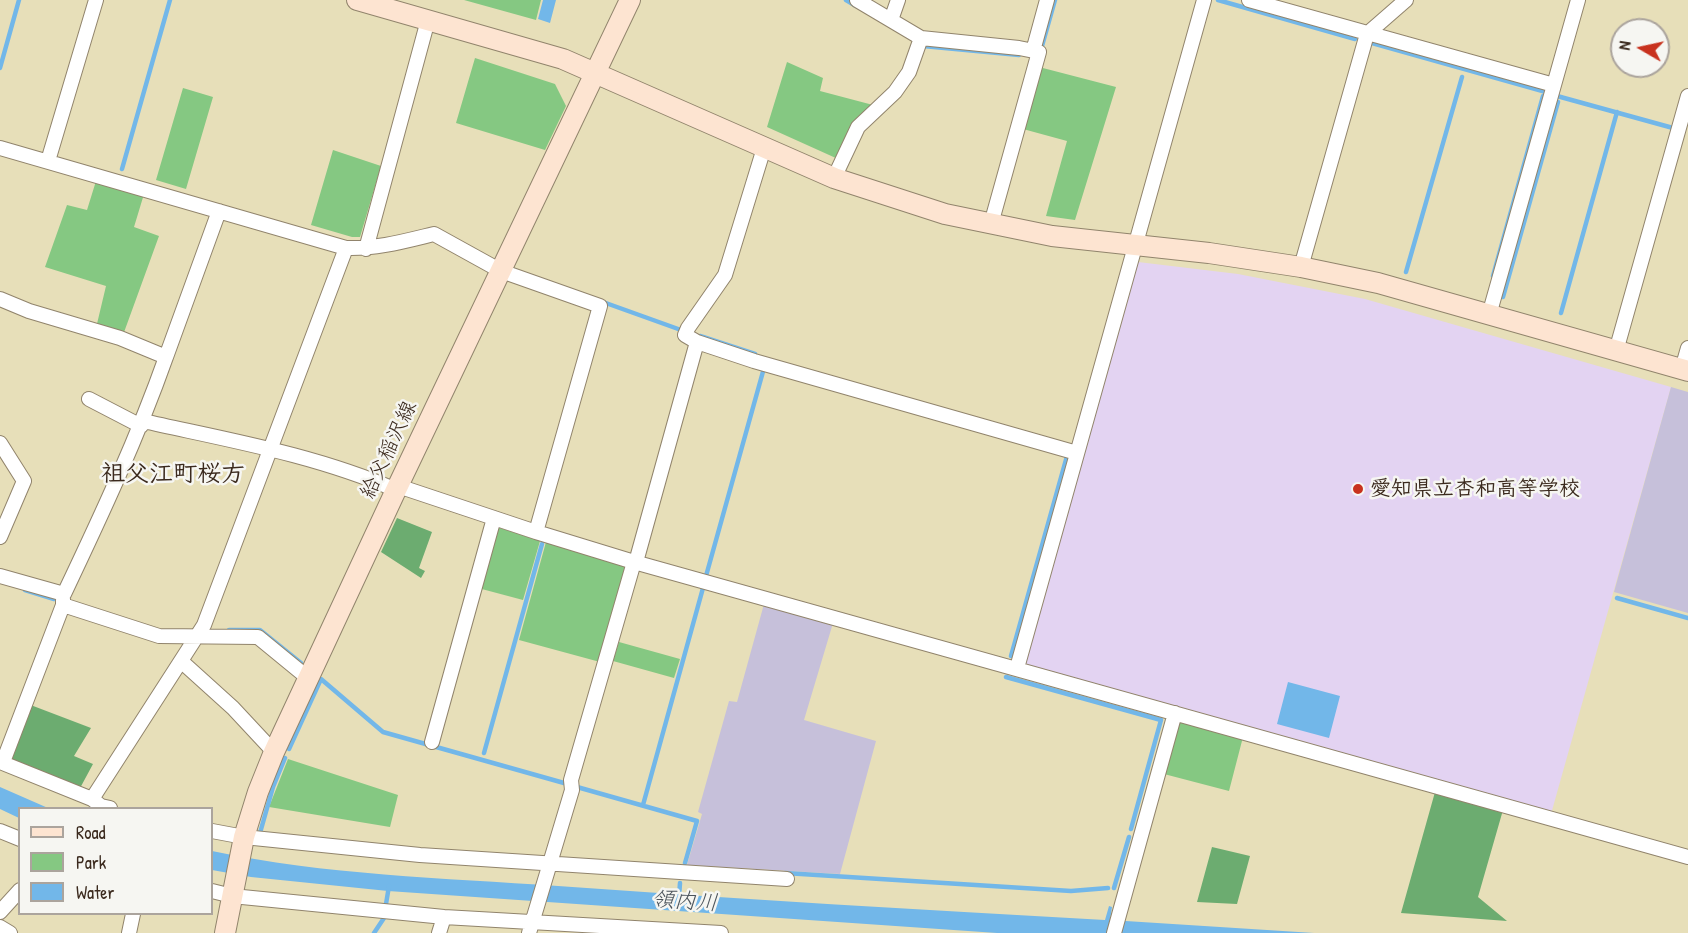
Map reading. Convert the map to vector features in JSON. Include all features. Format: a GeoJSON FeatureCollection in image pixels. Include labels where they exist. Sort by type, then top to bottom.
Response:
{"type":"FeatureCollection","features":[{"type":"Feature","properties":{"kind":"main road"},"geometry":{"type":"LineString","coordinates":[[357,0],[564,59],[834,178],[900,201],[991,224],[1052,236],[1209,253],[1301,267],[1378,283],[1685,370]]}},
{"type":"Feature","properties":{"kind":"main road","name":"給父稲沢線"},"geometry":{"type":"LineString","coordinates":[[225,933],[243,838],[274,752],[630,0]]}},
{"type":"Feature","properties":{"kind":"street"},"geometry":{"type":"LineString","coordinates":[[48,161],[96,0]]}},
{"type":"Feature","properties":{"kind":"street"},"geometry":{"type":"LineString","coordinates":[[857,0],[921,38],[1039,52],[991,224]]}},
{"type":"Feature","properties":{"kind":"street"},"geometry":{"type":"LineString","coordinates":[[891,20],[898,0]]}},
{"type":"Feature","properties":{"kind":"street"},"geometry":{"type":"LineString","coordinates":[[1033,51],[1047,0]]}},
{"type":"Feature","properties":{"kind":"street"},"geometry":{"type":"LineString","coordinates":[[1017,668],[1204,0]]}},
{"type":"Feature","properties":{"kind":"street"},"geometry":{"type":"LineString","coordinates":[[1249,0],[1554,85]]}},
{"type":"Feature","properties":{"kind":"street"},"geometry":{"type":"LineString","coordinates":[[1301,267],[1367,34],[1406,0]]}},
{"type":"Feature","properties":{"kind":"street"},"geometry":{"type":"LineString","coordinates":[[1490,315],[1578,0]]}},
{"type":"Feature","properties":{"kind":"street"},"geometry":{"type":"LineString","coordinates":[[366,249],[428,20]]}},
{"type":"Feature","properties":{"kind":"street"},"geometry":{"type":"LineString","coordinates":[[834,178],[858,127],[895,92],[909,72],[921,38]]}},
{"type":"Feature","properties":{"kind":"street"},"geometry":{"type":"LineString","coordinates":[[1616,351],[1688,96]]}},
{"type":"Feature","properties":{"kind":"street"},"geometry":{"type":"LineString","coordinates":[[0,148],[346,248],[366,249],[434,234],[501,271],[600,306],[536,532]]}},
{"type":"Feature","properties":{"kind":"street"},"geometry":{"type":"LineString","coordinates":[[764,148],[725,275],[688,328],[686,335],[698,342],[754,361],[1077,453]]}},
{"type":"Feature","properties":{"kind":"street"},"geometry":{"type":"LineString","coordinates":[[106,807],[92,799],[2,762],[63,600],[142,423],[219,211]]}},
{"type":"Feature","properties":{"kind":"street"},"geometry":{"type":"LineString","coordinates":[[92,799],[204,625],[346,248]]}},
{"type":"Feature","properties":{"kind":"street"},"geometry":{"type":"LineString","coordinates":[[0,299],[29,311],[120,338],[166,357]]}},
{"type":"Feature","properties":{"kind":"street"},"geometry":{"type":"LineString","coordinates":[[532,925],[572,790],[571,780],[698,342]]}},
{"type":"Feature","properties":{"kind":"street"},"geometry":{"type":"LineString","coordinates":[[1685,370],[1688,348]]}},
{"type":"Feature","properties":{"kind":"street"},"geometry":{"type":"LineString","coordinates":[[89,399],[142,423],[271,450],[356,472],[397,488],[635,562],[1688,857]]}},
{"type":"Feature","properties":{"kind":"street"},"geometry":{"type":"LineString","coordinates":[[0,443],[24,481],[0,537]]}},
{"type":"Feature","properties":{"kind":"street"},"geometry":{"type":"LineString","coordinates":[[432,742],[494,518]]}},
{"type":"Feature","properties":{"kind":"street"},"geometry":{"type":"LineString","coordinates":[[0,576],[159,636],[258,637],[308,678]]}},
{"type":"Feature","properties":{"kind":"street"},"geometry":{"type":"LineString","coordinates":[[181,661],[234,708],[274,752]]}},
{"type":"Feature","properties":{"kind":"street"},"geometry":{"type":"LineString","coordinates":[[1114,933],[1175,712]]}},
{"type":"Feature","properties":{"kind":"street"},"geometry":{"type":"LineString","coordinates":[[0,831],[18,838]]}},
{"type":"Feature","properties":{"kind":"street"},"geometry":{"type":"LineString","coordinates":[[213,831],[243,838],[420,855],[787,879]]}},
{"type":"Feature","properties":{"kind":"street"},"geometry":{"type":"LineString","coordinates":[[213,891],[532,925],[721,933]]}},
{"type":"Feature","properties":{"kind":"street"},"geometry":{"type":"LineString","coordinates":[[0,912],[18,892]]}},
{"type":"Feature","properties":{"kind":"street"},"geometry":{"type":"LineString","coordinates":[[129,933],[133,915]]}},
{"type":"Feature","properties":{"kind":"street"},"geometry":{"type":"LineString","coordinates":[[440,933],[444,917]]}},
{"type":"Feature","properties":{"kind":"street"},"geometry":{"type":"LineString","coordinates":[[0,927],[10,933]]}},
{"type":"Feature","properties":{"kind":"shaded area","name":"愛知県立杏和高等学校"},"geometry":{"type":"Polygon","coordinates":[[[1138,262],[1238,274],[1365,299],[1671,387],[1551,814],[1025,665],[1138,262]]]}},
{"type":"Feature","properties":{"kind":"shaded area"},"geometry":{"type":"Polygon","coordinates":[[[1671,387],[1688,392],[1688,613],[1614,592],[1671,387]]]}},
{"type":"Feature","properties":{"kind":"shaded area"},"geometry":{"type":"Polygon","coordinates":[[[764,604],[833,623],[804,720],[876,741],[840,874],[687,865],[702,814],[698,812],[729,701],[737,702],[764,604]]]}},
{"type":"Feature","properties":{"kind":"green space"},"geometry":{"type":"Polygon","coordinates":[[[464,0],[541,0],[536,20],[464,0]]]}},
{"type":"Feature","properties":{"kind":"green space"},"geometry":{"type":"Polygon","coordinates":[[[475,58],[555,84],[566,106],[545,150],[456,123],[475,58]]]}},
{"type":"Feature","properties":{"kind":"green space"},"geometry":{"type":"Polygon","coordinates":[[[787,62],[823,78],[820,91],[873,105],[838,159],[767,127],[787,62]]]}},
{"type":"Feature","properties":{"kind":"green space"},"geometry":{"type":"Polygon","coordinates":[[[1039,67],[1116,87],[1075,220],[1046,216],[1067,141],[1023,129],[1039,67]]]}},
{"type":"Feature","properties":{"kind":"green space"},"geometry":{"type":"Polygon","coordinates":[[[183,88],[213,97],[186,189],[156,180],[183,88]]]}},
{"type":"Feature","properties":{"kind":"green space"},"geometry":{"type":"Polygon","coordinates":[[[333,150],[381,166],[360,237],[352,237],[311,225],[333,150]]]}},
{"type":"Feature","properties":{"kind":"green space"},"geometry":{"type":"Polygon","coordinates":[[[96,181],[144,194],[134,227],[159,236],[123,335],[96,328],[106,286],[45,267],[67,205],[87,210],[96,181]]]}},
{"type":"Feature","properties":{"kind":"green space"},"geometry":{"type":"Polygon","coordinates":[[[397,518],[432,532],[419,568],[425,571],[421,578],[381,552],[397,518]]]}},
{"type":"Feature","properties":{"kind":"green space"},"geometry":{"type":"Polygon","coordinates":[[[497,527],[540,541],[523,600],[478,588],[497,527]]]}},
{"type":"Feature","properties":{"kind":"green space"},"geometry":{"type":"Polygon","coordinates":[[[546,542],[627,565],[600,662],[519,640],[546,542]]]}},
{"type":"Feature","properties":{"kind":"green space"},"geometry":{"type":"Polygon","coordinates":[[[619,642],[680,659],[674,678],[613,661],[619,642]]]}},
{"type":"Feature","properties":{"kind":"green space"},"geometry":{"type":"Polygon","coordinates":[[[28,704],[91,728],[74,756],[93,764],[79,790],[10,760],[28,704]]]}},
{"type":"Feature","properties":{"kind":"green space"},"geometry":{"type":"Polygon","coordinates":[[[1183,721],[1243,737],[1229,791],[1164,774],[1176,726],[1183,721]]]}},
{"type":"Feature","properties":{"kind":"green space"},"geometry":{"type":"Polygon","coordinates":[[[288,759],[398,795],[390,827],[269,807],[288,759]]]}},
{"type":"Feature","properties":{"kind":"green space"},"geometry":{"type":"Polygon","coordinates":[[[1435,792],[1503,810],[1478,897],[1507,921],[1401,913],[1435,792]]]}},
{"type":"Feature","properties":{"kind":"green space"},"geometry":{"type":"Polygon","coordinates":[[[1212,847],[1250,856],[1237,904],[1197,902],[1212,847]]]}},
{"type":"Feature","properties":{"kind":"water"},"geometry":{"type":"Polygon","coordinates":[[[543,0],[556,0],[550,23],[538,19],[543,0]]]}},
{"type":"Feature","properties":{"kind":"water"},"geometry":{"type":"Polygon","coordinates":[[[1288,682],[1340,696],[1329,738],[1277,724],[1288,682]]]}},
{"type":"Feature","properties":{"kind":"water"},"geometry":{"type":"Polygon","coordinates":[[[0,787],[46,807],[18,807],[18,818],[0,809],[0,787]]]}},
{"type":"Feature","properties":{"kind":"water","name":"領内川"},"geometry":{"type":"Polygon","coordinates":[[[213,851],[341,871],[832,904],[1105,920],[1109,906],[1112,907],[1110,920],[1314,933],[997,933],[388,891],[251,877],[213,870],[213,851]]]}},
{"type":"Feature","properties":{"kind":"waterway"},"geometry":{"type":"LineString","coordinates":[[0,68],[19,0]]}},
{"type":"Feature","properties":{"kind":"waterway"},"geometry":{"type":"LineString","coordinates":[[122,169],[170,0]]}},
{"type":"Feature","properties":{"kind":"waterway"},"geometry":{"type":"LineString","coordinates":[[846,0],[856,6]]}},
{"type":"Feature","properties":{"kind":"waterway"},"geometry":{"type":"LineString","coordinates":[[1042,46],[1055,0]]}},
{"type":"Feature","properties":{"kind":"waterway"},"geometry":{"type":"LineString","coordinates":[[1218,0],[1355,39]]}},
{"type":"Feature","properties":{"kind":"waterway"},"geometry":{"type":"LineString","coordinates":[[1372,43],[1546,92]]}},
{"type":"Feature","properties":{"kind":"waterway"},"geometry":{"type":"LineString","coordinates":[[923,46],[1019,55]]}},
{"type":"Feature","properties":{"kind":"waterway"},"geometry":{"type":"LineString","coordinates":[[1406,272],[1462,77]]}},
{"type":"Feature","properties":{"kind":"waterway"},"geometry":{"type":"LineString","coordinates":[[1493,276],[1543,96]]}},
{"type":"Feature","properties":{"kind":"waterway"},"geometry":{"type":"LineString","coordinates":[[1557,96],[1673,128]]}},
{"type":"Feature","properties":{"kind":"waterway"},"geometry":{"type":"LineString","coordinates":[[1503,297],[1558,102]]}},
{"type":"Feature","properties":{"kind":"waterway"},"geometry":{"type":"LineString","coordinates":[[1561,313],[1617,112]]}},
{"type":"Feature","properties":{"kind":"waterway"},"geometry":{"type":"LineString","coordinates":[[603,302],[681,330]]}},
{"type":"Feature","properties":{"kind":"waterway"},"geometry":{"type":"LineString","coordinates":[[700,336],[755,354]]}},
{"type":"Feature","properties":{"kind":"waterway"},"geometry":{"type":"LineString","coordinates":[[706,576],[764,368]]}},
{"type":"Feature","properties":{"kind":"waterway"},"geometry":{"type":"LineString","coordinates":[[1011,656],[1067,456]]}},
{"type":"Feature","properties":{"kind":"waterway"},"geometry":{"type":"LineString","coordinates":[[484,753],[542,544]]}},
{"type":"Feature","properties":{"kind":"waterway"},"geometry":{"type":"LineString","coordinates":[[643,805],[703,588]]}},
{"type":"Feature","properties":{"kind":"waterway"},"geometry":{"type":"LineString","coordinates":[[25,590],[54,599]]}},
{"type":"Feature","properties":{"kind":"waterway"},"geometry":{"type":"LineString","coordinates":[[1617,598],[1688,618]]}},
{"type":"Feature","properties":{"kind":"waterway"},"geometry":{"type":"LineString","coordinates":[[229,630],[260,630],[301,663]]}},
{"type":"Feature","properties":{"kind":"waterway"},"geometry":{"type":"LineString","coordinates":[[1006,677],[1161,720],[1131,829]]}},
{"type":"Feature","properties":{"kind":"waterway"},"geometry":{"type":"LineString","coordinates":[[289,749],[321,679],[383,732],[564,783]]}},
{"type":"Feature","properties":{"kind":"waterway"},"geometry":{"type":"LineString","coordinates":[[260,833],[273,787],[285,758]]}},
{"type":"Feature","properties":{"kind":"waterway"},"geometry":{"type":"LineString","coordinates":[[577,787],[697,821],[685,863]]}},
{"type":"Feature","properties":{"kind":"waterway"},"geometry":{"type":"LineString","coordinates":[[1114,888],[1129,837]]}},
{"type":"Feature","properties":{"kind":"waterway"},"geometry":{"type":"LineString","coordinates":[[785,873],[1071,891],[1108,888]]}},
{"type":"Feature","properties":{"kind":"waterway","name":"領内川"},"geometry":{"type":"LineString","coordinates":[[679,898],[680,883]]}},
{"type":"Feature","properties":{"kind":"waterway"},"geometry":{"type":"LineString","coordinates":[[386,904],[389,886]]}},
{"type":"Feature","properties":{"kind":"waterway"},"geometry":{"type":"LineString","coordinates":[[374,933],[384,918]]}},
{"type":"Feature","properties":{"kind":"place","name":"愛知県立杏和高等学校"},"geometry":{"type":"Point","coordinates":[1358,489]}},
{"type":"Feature","properties":{"kind":"district","name":"祖父江町桜方"},"geometry":{"type":"Point","coordinates":[173,475]}}]}
